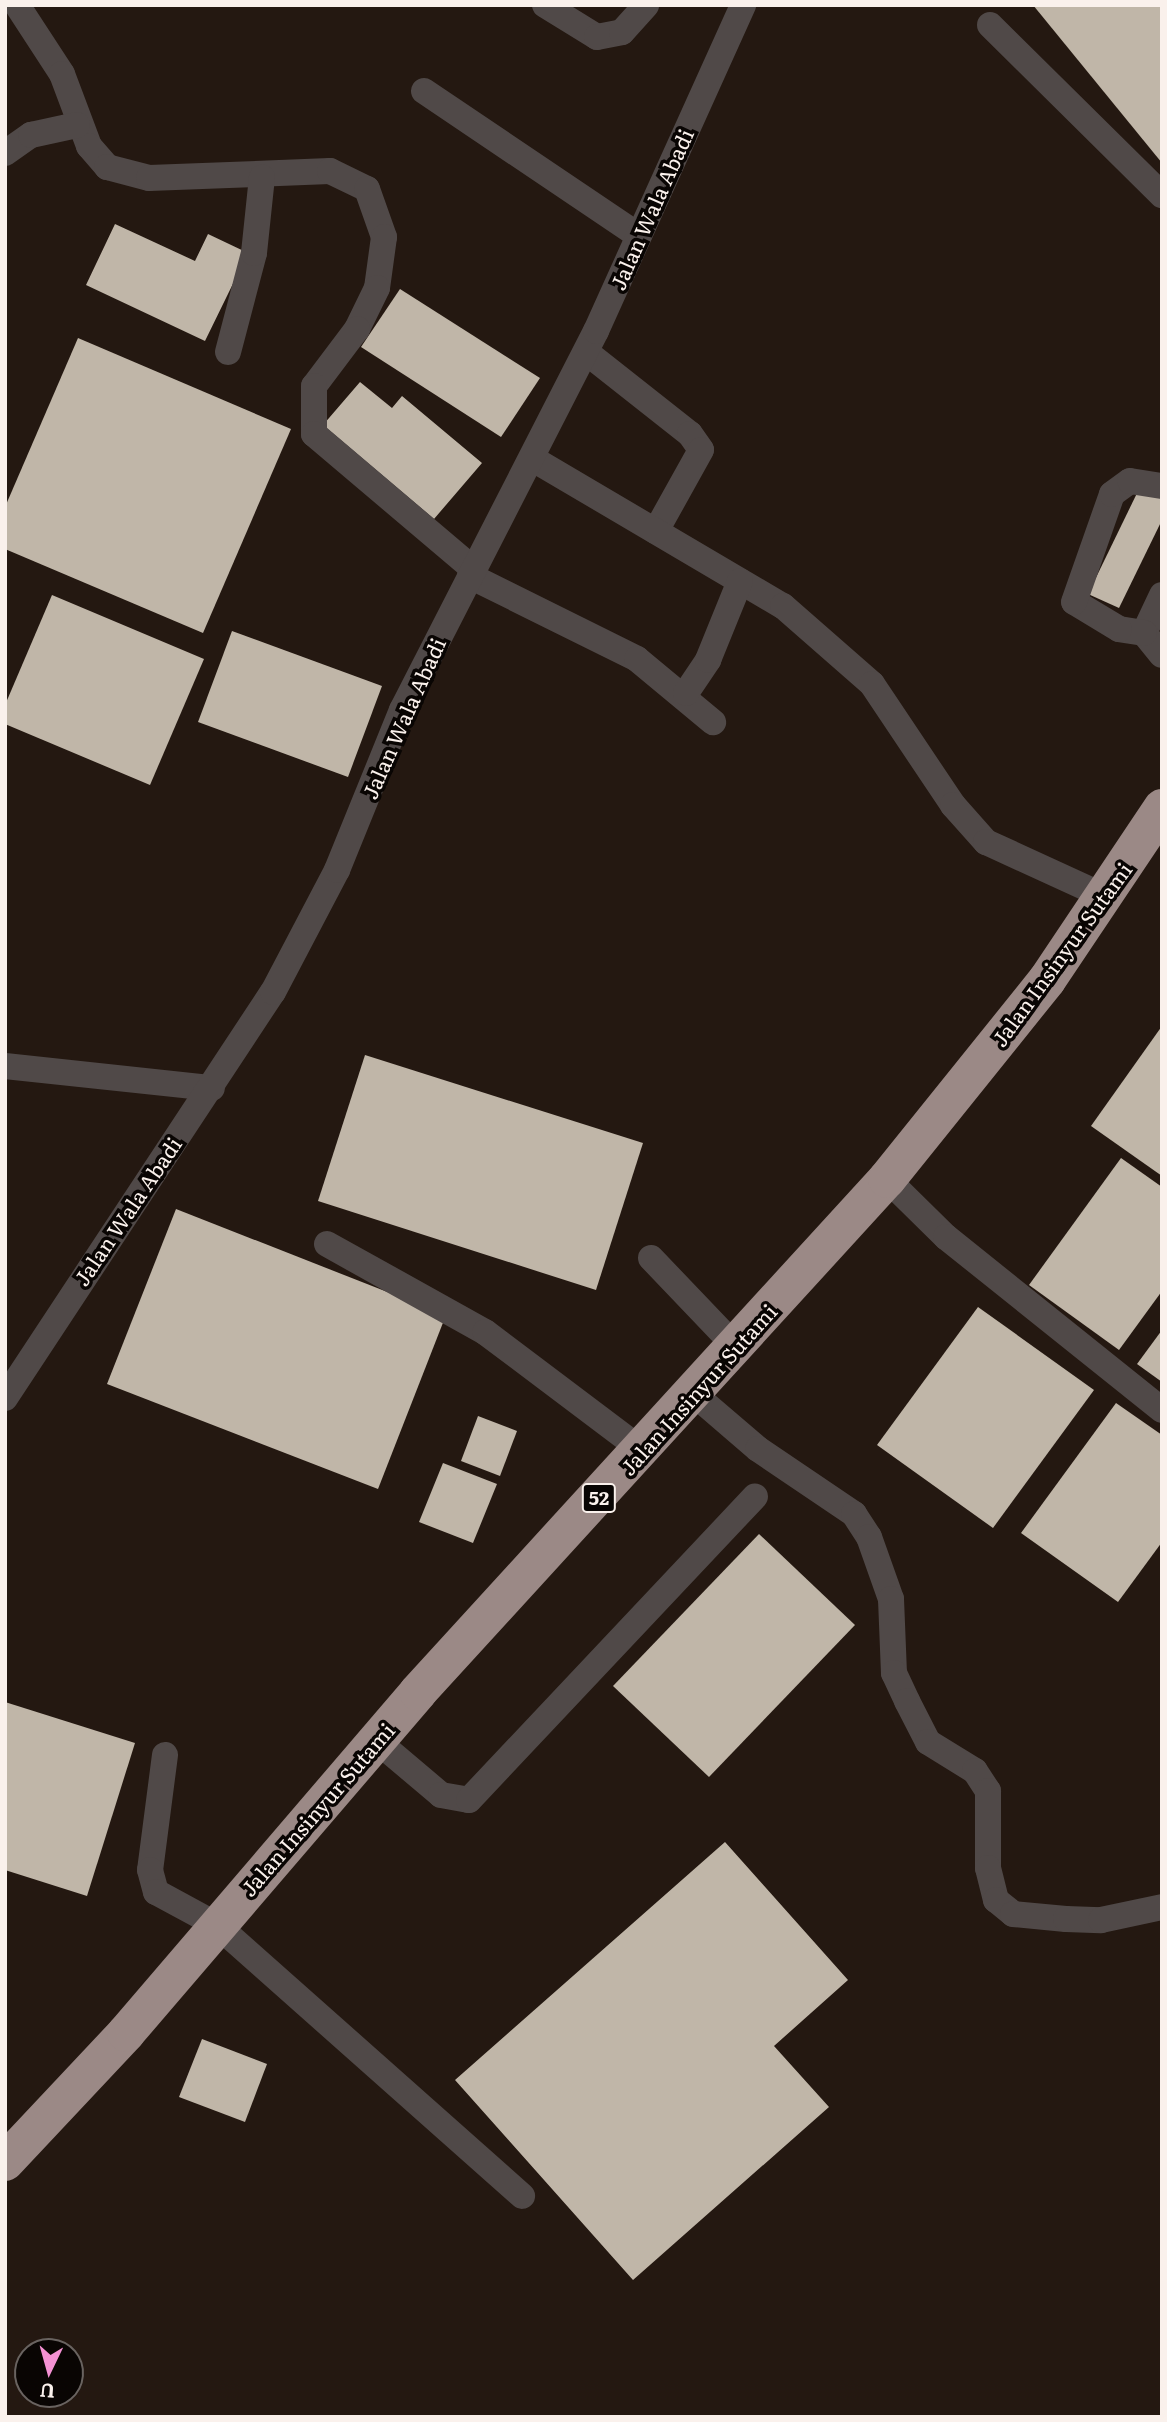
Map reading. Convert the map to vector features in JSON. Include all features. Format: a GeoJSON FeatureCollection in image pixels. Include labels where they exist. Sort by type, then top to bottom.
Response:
{"type":"FeatureCollection","features":[{"type":"Feature","properties":{"kind":"highway","name":"Jalan Insinyur Sutami"},"geometry":{"type":"LineString","coordinates":[[5,2162],[217,1925],[376,1740],[695,1395],[735,1346],[887,1179],[1106,897],[1162,808]]}},
{"type":"Feature","properties":{"kind":"street"},"geometry":{"type":"LineString","coordinates":[[17,5],[62,74],[77,125],[107,167],[149,178],[262,177],[305,169],[351,177],[379,211],[384,237],[376,288],[357,329],[314,386],[310,419],[325,448],[472,572],[553,613],[686,693],[713,722]]}},
{"type":"Feature","properties":{"kind":"street"},"geometry":{"type":"LineString","coordinates":[[545,5],[597,37],[622,32],[646,5]]}},
{"type":"Feature","properties":{"kind":"street","name":"Jalan Wala Abadi"},"geometry":{"type":"LineString","coordinates":[[5,1398],[273,992],[337,870],[402,709],[586,352],[743,5]]}},
{"type":"Feature","properties":{"kind":"street"},"geometry":{"type":"LineString","coordinates":[[990,25],[1162,195]]}},
{"type":"Feature","properties":{"kind":"street"},"geometry":{"type":"LineString","coordinates":[[424,91],[639,236]]}},
{"type":"Feature","properties":{"kind":"street"},"geometry":{"type":"LineString","coordinates":[[5,153],[31,135],[77,125]]}},
{"type":"Feature","properties":{"kind":"street"},"geometry":{"type":"LineString","coordinates":[[228,352],[254,253],[262,177]]}},
{"type":"Feature","properties":{"kind":"street"},"geometry":{"type":"LineString","coordinates":[[586,352],[690,434],[701,450],[656,531]]}},
{"type":"Feature","properties":{"kind":"street"},"geometry":{"type":"LineString","coordinates":[[533,459],[740,581],[826,639],[872,684],[953,805],[986,842],[1106,897]]}},
{"type":"Feature","properties":{"kind":"street"},"geometry":{"type":"LineString","coordinates":[[1162,486],[1130,481],[1112,495],[1074,602],[1119,629],[1143,633],[1162,655]]}},
{"type":"Feature","properties":{"kind":"street"},"geometry":{"type":"LineString","coordinates":[[686,693],[708,660],[718,621],[740,581]]}},
{"type":"Feature","properties":{"kind":"street"},"geometry":{"type":"LineString","coordinates":[[1143,633],[1162,595]]}},
{"type":"Feature","properties":{"kind":"street"},"geometry":{"type":"LineString","coordinates":[[5,1066],[212,1088]]}},
{"type":"Feature","properties":{"kind":"street"},"geometry":{"type":"LineString","coordinates":[[887,1179],[946,1237],[1162,1410]]}},
{"type":"Feature","properties":{"kind":"street"},"geometry":{"type":"LineString","coordinates":[[327,1244],[485,1332],[643,1451]]}},
{"type":"Feature","properties":{"kind":"street"},"geometry":{"type":"LineString","coordinates":[[651,1258],[735,1346]]}},
{"type":"Feature","properties":{"kind":"street"},"geometry":{"type":"LineString","coordinates":[[695,1395],[758,1449],[854,1514],[869,1537],[891,1599],[894,1673],[906,1701],[928,1742],[975,1772],[988,1791],[988,1868],[996,1900],[1013,1913],[1066,1919],[1101,1920],[1162,1907]]}},
{"type":"Feature","properties":{"kind":"street"},"geometry":{"type":"LineString","coordinates":[[376,1740],[441,1795],[469,1800],[755,1497]]}},
{"type":"Feature","properties":{"kind":"street"},"geometry":{"type":"LineString","coordinates":[[165,1755],[152,1882],[156,1892],[217,1925],[522,2196]]}},
{"type":"Feature","properties":{"kind":"building"},"geometry":{"type":"Polygon","coordinates":[[[1033,5],[1162,5],[1162,163],[1033,5]]]}},
{"type":"Feature","properties":{"kind":"building"},"geometry":{"type":"Polygon","coordinates":[[[115,224],[195,261],[208,234],[248,253],[205,341],[86,285],[115,224]]]}},
{"type":"Feature","properties":{"kind":"building"},"geometry":{"type":"Polygon","coordinates":[[[400,289],[540,378],[501,437],[361,347],[400,289]]]}},
{"type":"Feature","properties":{"kind":"building"},"geometry":{"type":"Polygon","coordinates":[[[78,338],[291,429],[203,633],[5,549],[5,507],[78,338]]]}},
{"type":"Feature","properties":{"kind":"building"},"geometry":{"type":"Polygon","coordinates":[[[360,382],[392,408],[402,396],[482,463],[434,519],[323,425],[360,382]]]}},
{"type":"Feature","properties":{"kind":"building"},"geometry":{"type":"Polygon","coordinates":[[[1140,487],[1162,497],[1162,520],[1119,608],[1088,594],[1140,487]]]}},
{"type":"Feature","properties":{"kind":"building"},"geometry":{"type":"Polygon","coordinates":[[[52,595],[204,659],[150,785],[5,724],[5,705],[52,595]]]}},
{"type":"Feature","properties":{"kind":"building"},"geometry":{"type":"Polygon","coordinates":[[[232,631],[382,686],[348,777],[198,722],[232,631]]]}},
{"type":"Feature","properties":{"kind":"building"},"geometry":{"type":"Polygon","coordinates":[[[1162,1026],[1162,1176],[1091,1126],[1162,1026]]]}},
{"type":"Feature","properties":{"kind":"building"},"geometry":{"type":"Polygon","coordinates":[[[365,1055],[643,1143],[596,1290],[318,1201],[365,1055]]]}},
{"type":"Feature","properties":{"kind":"building"},"geometry":{"type":"Polygon","coordinates":[[[1121,1158],[1162,1187],[1162,1291],[1119,1350],[1029,1285],[1121,1158]]]}},
{"type":"Feature","properties":{"kind":"building"},"geometry":{"type":"Polygon","coordinates":[[[176,1209],[446,1315],[378,1489],[107,1384],[176,1209]]]}},
{"type":"Feature","properties":{"kind":"building"},"geometry":{"type":"Polygon","coordinates":[[[978,1307],[1094,1390],[993,1528],[877,1445],[978,1307]]]}},
{"type":"Feature","properties":{"kind":"building"},"geometry":{"type":"Polygon","coordinates":[[[1162,1330],[1162,1382],[1137,1364],[1162,1330]]]}},
{"type":"Feature","properties":{"kind":"building"},"geometry":{"type":"Polygon","coordinates":[[[1116,1403],[1162,1435],[1162,1542],[1118,1602],[1021,1533],[1116,1403]]]}},
{"type":"Feature","properties":{"kind":"building"},"geometry":{"type":"Polygon","coordinates":[[[478,1416],[517,1431],[500,1476],[461,1461],[478,1416]]]}},
{"type":"Feature","properties":{"kind":"building"},"geometry":{"type":"Polygon","coordinates":[[[443,1463],[497,1484],[473,1543],[419,1522],[443,1463]]]}},
{"type":"Feature","properties":{"kind":"building"},"geometry":{"type":"Polygon","coordinates":[[[759,1534],[855,1625],[709,1777],[613,1686],[759,1534]]]}},
{"type":"Feature","properties":{"kind":"building"},"geometry":{"type":"Polygon","coordinates":[[[5,1702],[135,1743],[87,1896],[5,1870],[5,1702]]]}},
{"type":"Feature","properties":{"kind":"building"},"geometry":{"type":"Polygon","coordinates":[[[725,1842],[848,1980],[774,2046],[829,2107],[633,2280],[455,2080],[725,1842]]]}},
{"type":"Feature","properties":{"kind":"building"},"geometry":{"type":"Polygon","coordinates":[[[202,2039],[267,2064],[245,2122],[179,2097],[202,2039]]]}}]}
